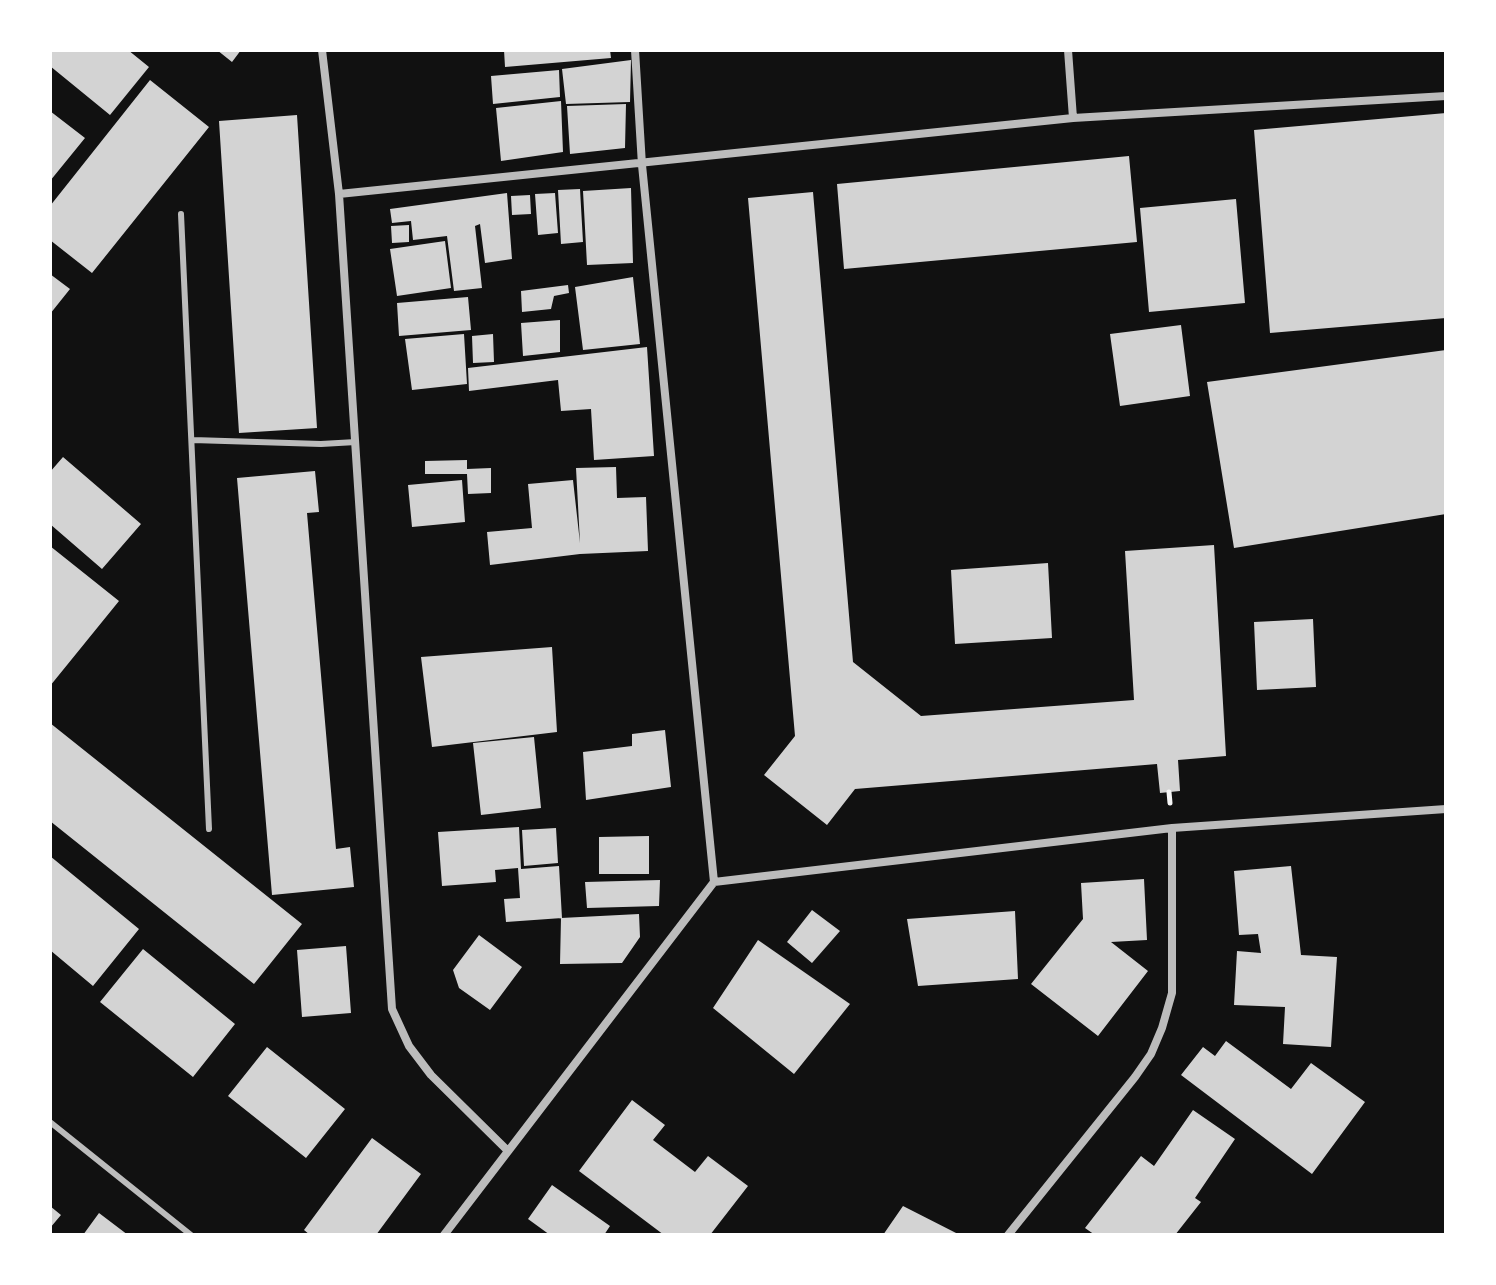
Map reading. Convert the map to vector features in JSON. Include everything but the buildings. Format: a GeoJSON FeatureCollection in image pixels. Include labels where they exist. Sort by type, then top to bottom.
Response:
{"type":"FeatureCollection","features":[{"type":"Feature","properties":{"kind":"street"},"geometry":{"type":"LineString","coordinates":[[322,50],[339,194],[392,1009],[409,1046],[431,1075],[507,1150]]}},
{"type":"Feature","properties":{"kind":"street"},"geometry":{"type":"LineString","coordinates":[[444,1235],[714,882],[642,165],[635,50]]}},
{"type":"Feature","properties":{"kind":"street"},"geometry":{"type":"LineString","coordinates":[[1068,50],[1073,118]]}},
{"type":"Feature","properties":{"kind":"street"},"geometry":{"type":"LineString","coordinates":[[339,194],[1073,118],[1446,96]]}},
{"type":"Feature","properties":{"kind":"street"},"geometry":{"type":"LineString","coordinates":[[714,882],[1172,828],[1446,809]]}},
{"type":"Feature","properties":{"kind":"street"},"geometry":{"type":"LineString","coordinates":[[1012,1234],[1135,1077],[1151,1054],[1162,1028],[1172,993],[1172,828]]}},
{"type":"Feature","properties":{"kind":"lane"},"geometry":{"type":"LineString","coordinates":[[181,214],[209,829]]}},
{"type":"Feature","properties":{"kind":"lane"},"geometry":{"type":"LineString","coordinates":[[193,440],[321,444],[356,442]]}},
{"type":"Feature","properties":{"kind":"lane"},"geometry":{"type":"LineString","coordinates":[[50,1122],[191,1235]]}}]}
